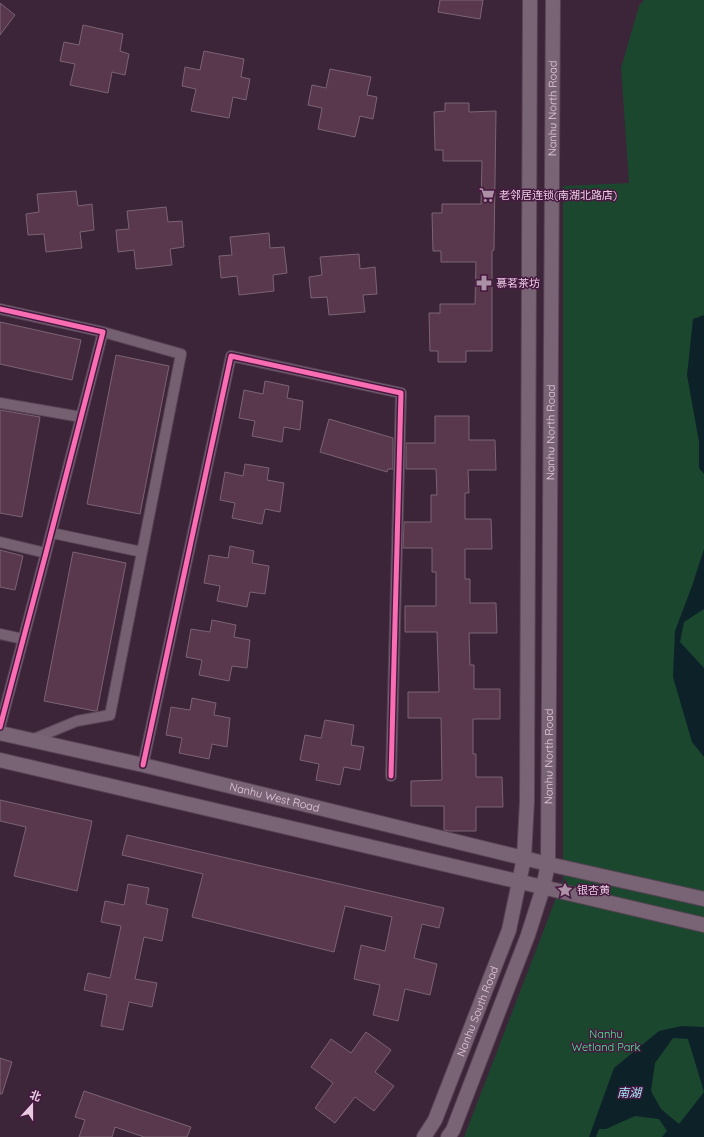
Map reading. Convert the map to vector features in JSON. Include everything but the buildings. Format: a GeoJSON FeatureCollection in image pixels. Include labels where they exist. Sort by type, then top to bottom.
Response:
{"type":"FeatureCollection","features":[{"type":"Feature","properties":{"kind":"main road","name":"Nanhu North Road"},"geometry":{"type":"LineString","coordinates":[[520,882],[524,858],[527,793],[530,0]]}},
{"type":"Feature","properties":{"kind":"main road","name":"Nanhu North Road"},"geometry":{"type":"LineString","coordinates":[[543,888],[548,864],[553,0]]}},
{"type":"Feature","properties":{"kind":"main road","name":"Nanhu West Road"},"geometry":{"type":"LineString","coordinates":[[0,733],[143,765],[548,864],[704,899]]}},
{"type":"Feature","properties":{"kind":"main road"},"geometry":{"type":"LineString","coordinates":[[0,760],[704,925]]}},
{"type":"Feature","properties":{"kind":"main road","name":"Nanhu South Road"},"geometry":{"type":"LineString","coordinates":[[424,1137],[435,1120],[509,930],[520,882]]}},
{"type":"Feature","properties":{"kind":"main road","name":"Nanhu South Road"},"geometry":{"type":"LineString","coordinates":[[448,1137],[453,1130],[528,935],[543,888]]}},
{"type":"Feature","properties":{"kind":"street"},"geometry":{"type":"LineString","coordinates":[[0,309],[103,332],[181,354],[110,715],[77,721],[31,740]]}},
{"type":"Feature","properties":{"kind":"street"},"geometry":{"type":"LineString","coordinates":[[0,727],[52,533],[103,332]]}},
{"type":"Feature","properties":{"kind":"street"},"geometry":{"type":"LineString","coordinates":[[143,765],[232,356],[401,393],[391,776]]}},
{"type":"Feature","properties":{"kind":"street"},"geometry":{"type":"LineString","coordinates":[[0,403],[81,417]]}},
{"type":"Feature","properties":{"kind":"street"},"geometry":{"type":"LineString","coordinates":[[52,533],[142,552]]}},
{"type":"Feature","properties":{"kind":"street"},"geometry":{"type":"LineString","coordinates":[[0,542],[46,553]]}},
{"type":"Feature","properties":{"kind":"street"},"geometry":{"type":"LineString","coordinates":[[0,634],[23,639]]}},
{"type":"Feature","properties":{"kind":"green space","name":"Nanhu Wetland Park"},"geometry":{"type":"Polygon","coordinates":[[[644,0],[704,0],[704,1137],[464,1137],[563,880],[563,186],[629,183],[621,68],[639,6],[644,0]]]}},
{"type":"Feature","properties":{"kind":"water"},"geometry":{"type":"Polygon","coordinates":[[[704,315],[704,474],[699,468],[699,442],[687,375],[693,319],[704,315]]]}},
{"type":"Feature","properties":{"kind":"water"},"geometry":{"type":"Polygon","coordinates":[[[704,549],[704,609],[684,622],[680,642],[704,668],[704,757],[692,742],[673,677],[675,631],[704,549]]]}},
{"type":"Feature","properties":{"kind":"water","name":"南湖"},"geometry":{"type":"Polygon","coordinates":[[[682,1026],[704,1027],[704,1092],[704,1137],[662,1137],[667,1131],[659,1119],[635,1116],[606,1129],[599,1129],[596,1137],[589,1137],[614,1068],[659,1031],[682,1026]],[[673,1038],[655,1063],[651,1091],[661,1109],[679,1124],[704,1092],[688,1039],[673,1038]]]}},
{"type":"Feature","properties":{"kind":"cycle path"},"geometry":{"type":"LineString","coordinates":[[0,309],[103,332],[0,727]]}},
{"type":"Feature","properties":{"kind":"cycle path"},"geometry":{"type":"LineString","coordinates":[[143,765],[231,356],[401,393],[391,776]]}},
{"type":"Feature","properties":{"kind":"place","name":"老邻居连锁(南湖北路店)"},"geometry":{"type":"Point","coordinates":[487,195]}},
{"type":"Feature","properties":{"kind":"place","name":"慕茗茶坊"},"geometry":{"type":"Point","coordinates":[484,283]}},
{"type":"Feature","properties":{"kind":"place","name":"银杏黄"},"geometry":{"type":"Point","coordinates":[565,890]}}]}
